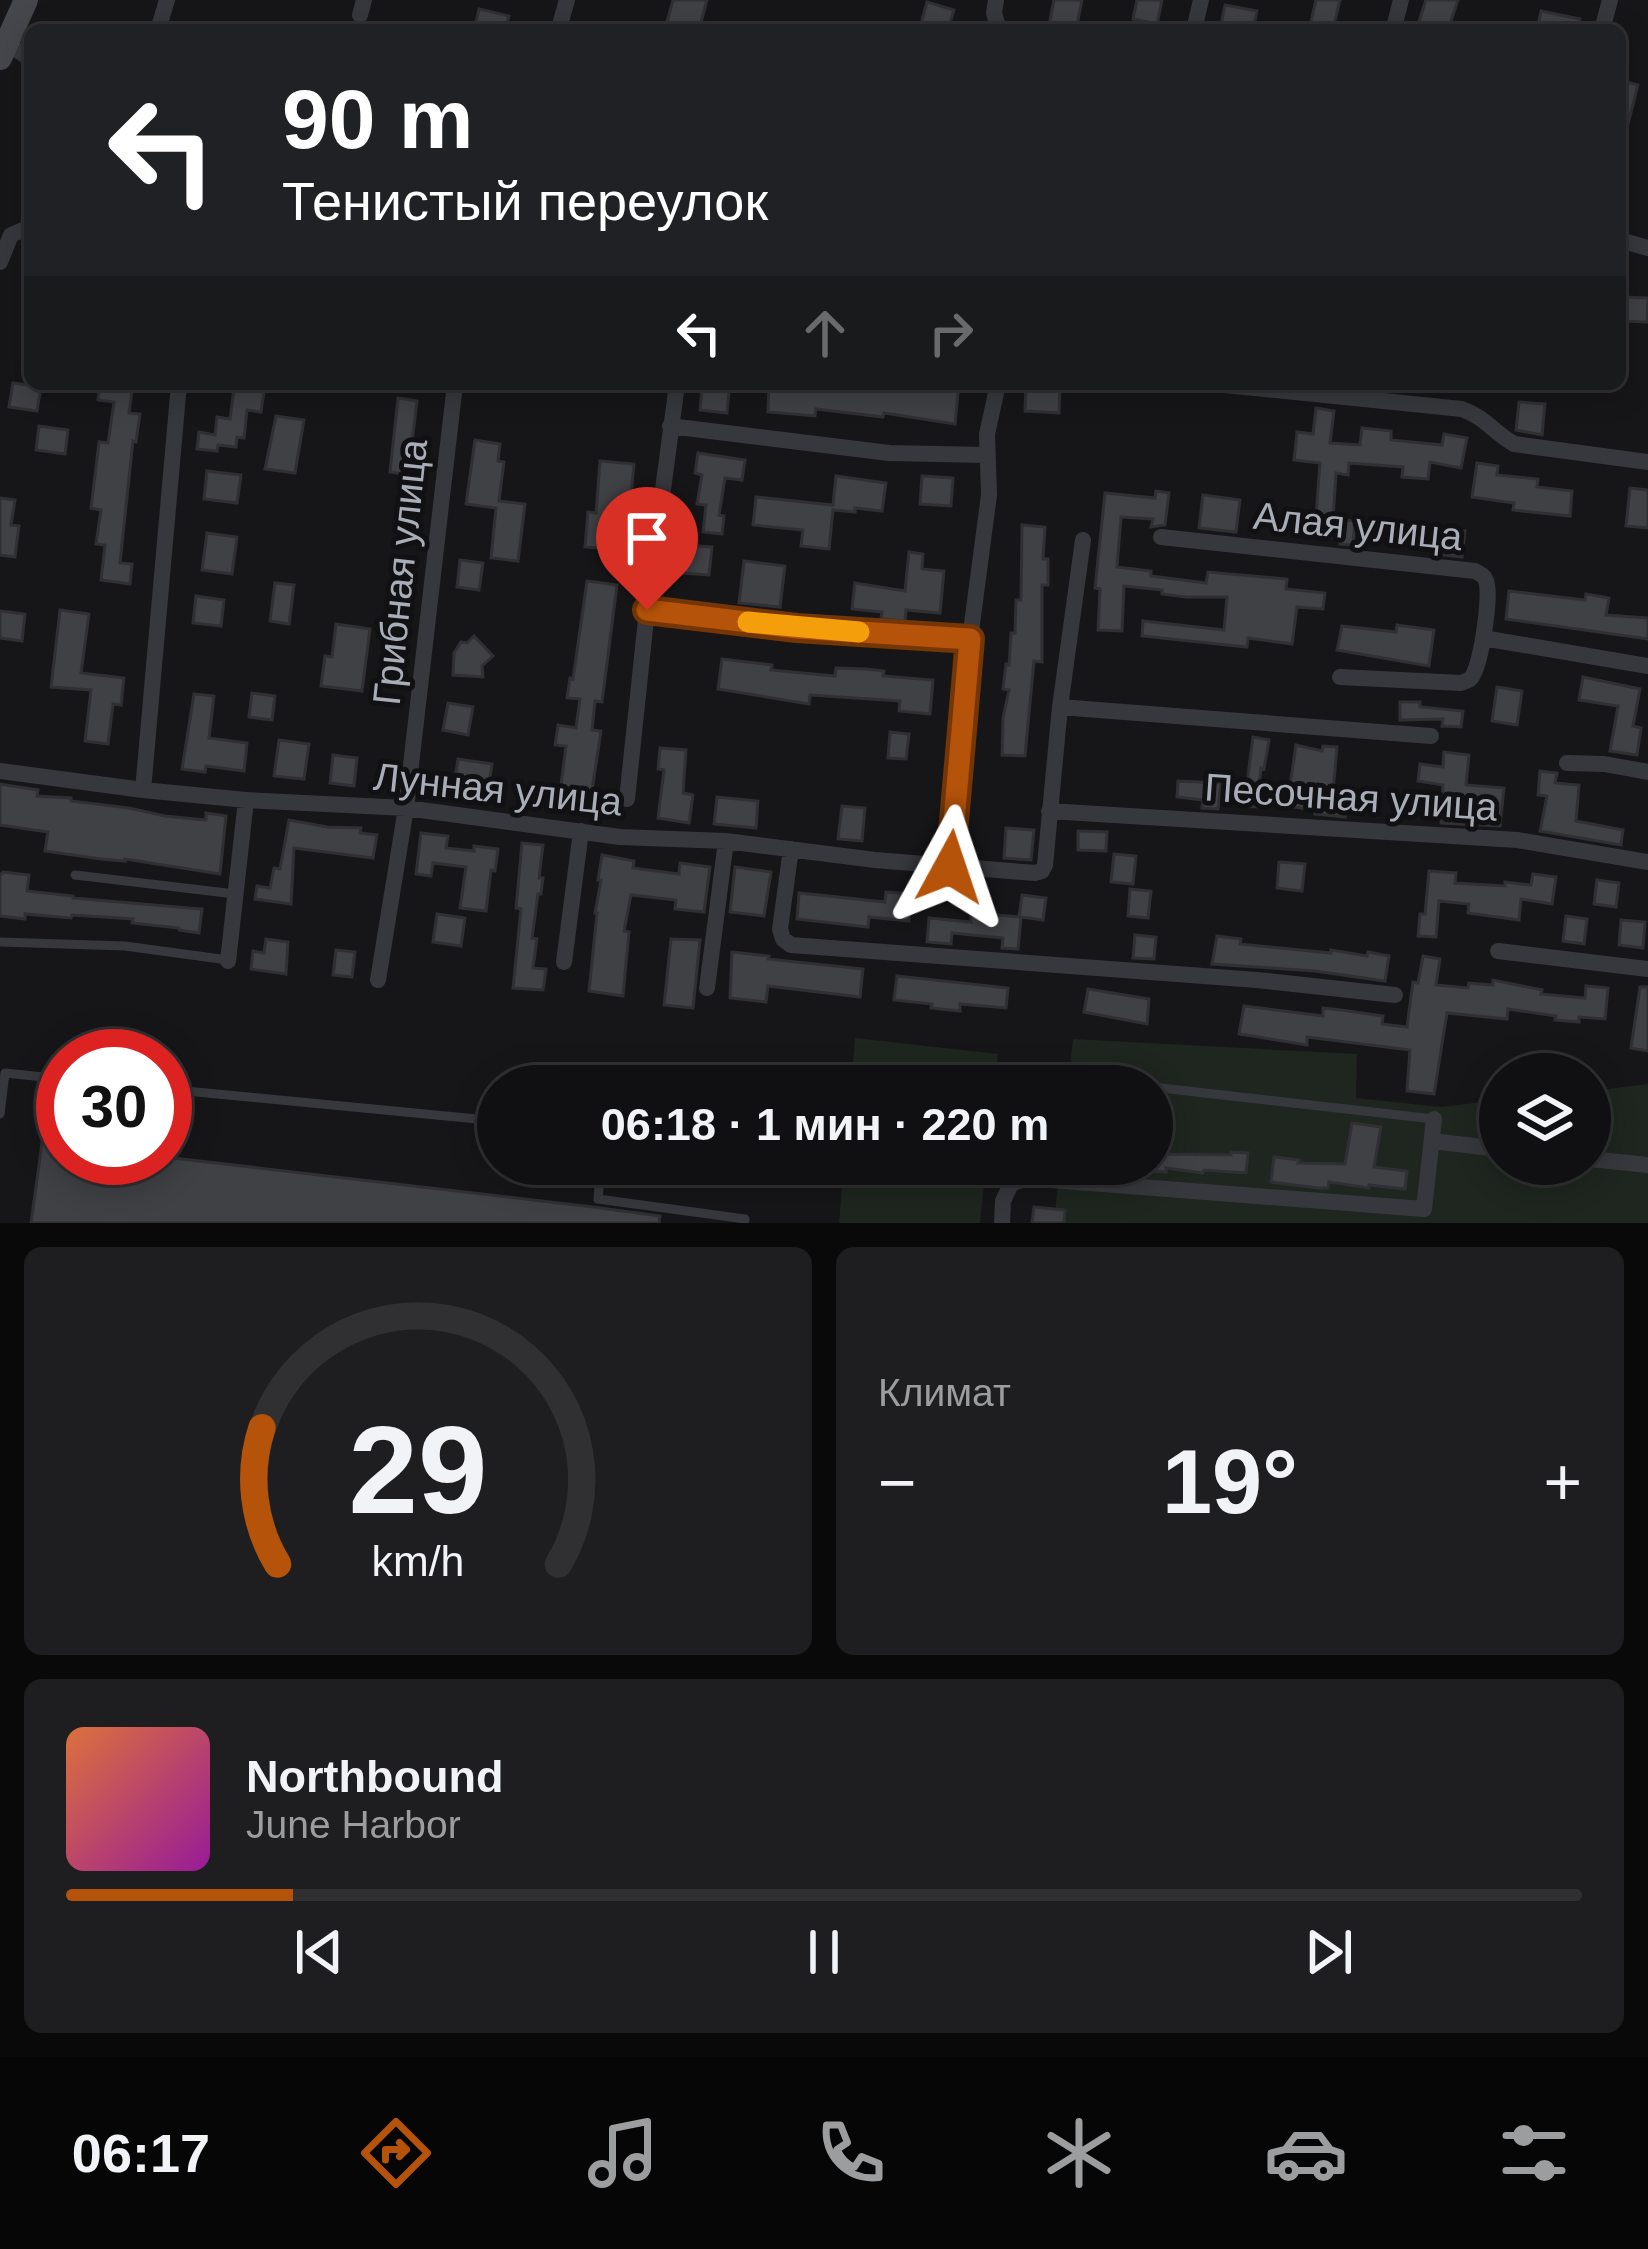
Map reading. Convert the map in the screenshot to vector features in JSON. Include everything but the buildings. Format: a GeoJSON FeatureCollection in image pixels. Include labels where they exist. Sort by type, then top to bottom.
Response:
{"type":"FeatureCollection","features":[{"type":"Feature","properties":{"kind":"main road"},"geometry":{"type":"LineString","coordinates":[[3,50],[26,0]]}},
{"type":"Feature","properties":{"kind":"street"},"geometry":{"type":"LineString","coordinates":[[561,21],[567,0]]}},
{"type":"Feature","properties":{"kind":"street"},"geometry":{"type":"LineString","coordinates":[[0,262],[11,235],[24,230]]}},
{"type":"Feature","properties":{"kind":"street"},"geometry":{"type":"LineString","coordinates":[[143,790],[177,390]]}},
{"type":"Feature","properties":{"kind":"street","name":"Грибная улица"},"geometry":{"type":"LineString","coordinates":[[378,980],[406,808],[454,390]]}},
{"type":"Feature","properties":{"kind":"street"},"geometry":{"type":"LineString","coordinates":[[627,799],[676,390]]}},
{"type":"Feature","properties":{"kind":"street"},"geometry":{"type":"LineString","coordinates":[[950,867],[970,639],[989,495],[987,434],[997,390]]}},
{"type":"Feature","properties":{"kind":"street"},"geometry":{"type":"LineString","coordinates":[[1274,390],[1462,409],[1481,416],[1514,444],[1648,462]]}},
{"type":"Feature","properties":{"kind":"street"},"geometry":{"type":"LineString","coordinates":[[670,426],[890,453],[987,454]]}},
{"type":"Feature","properties":{"kind":"street","name":"Алая улица"},"geometry":{"type":"LineString","coordinates":[[1161,537],[1475,571],[1488,587],[1483,638]]}},
{"type":"Feature","properties":{"kind":"street"},"geometry":{"type":"LineString","coordinates":[[1049,811],[1083,540]]}},
{"type":"Feature","properties":{"kind":"street"},"geometry":{"type":"LineString","coordinates":[[647,610],[797,628],[970,639]]}},
{"type":"Feature","properties":{"kind":"street"},"geometry":{"type":"LineString","coordinates":[[1340,677],[1461,683],[1475,670],[1483,638],[1648,666]]}},
{"type":"Feature","properties":{"kind":"street"},"geometry":{"type":"LineString","coordinates":[[1060,707],[1431,736]]}},
{"type":"Feature","properties":{"kind":"street"},"geometry":{"type":"LineString","coordinates":[[1567,763],[1648,772]]}},
{"type":"Feature","properties":{"kind":"street","name":"Лунная улица"},"geometry":{"type":"LineString","coordinates":[[0,771],[246,800],[406,808],[620,837],[726,842],[989,872],[1042,871],[1049,811]]}},
{"type":"Feature","properties":{"kind":"street"},"geometry":{"type":"LineString","coordinates":[[228,961],[246,800]]}},
{"type":"Feature","properties":{"kind":"street","name":"Песочная улица"},"geometry":{"type":"LineString","coordinates":[[1049,811],[1516,841],[1648,862]]}},
{"type":"Feature","properties":{"kind":"street"},"geometry":{"type":"LineString","coordinates":[[564,962],[580,831]]}},
{"type":"Feature","properties":{"kind":"street"},"geometry":{"type":"LineString","coordinates":[[707,988],[726,842]]}},
{"type":"Feature","properties":{"kind":"street"},"geometry":{"type":"LineString","coordinates":[[790,850],[780,928],[790,945],[1395,995]]}},
{"type":"Feature","properties":{"kind":"street"},"geometry":{"type":"LineString","coordinates":[[1498,951],[1648,969]]}},
{"type":"Feature","properties":{"kind":"street"},"geometry":{"type":"LineString","coordinates":[[1002,1223],[1003,1202],[1011,1184],[1026,1178],[1424,1210],[1434,1119]]}},
{"type":"Feature","properties":{"kind":"street"},"geometry":{"type":"LineString","coordinates":[[1432,1141],[1479,1146]]}},
{"type":"Feature","properties":{"kind":"street"},"geometry":{"type":"LineString","coordinates":[[1611,1162],[1648,1166]]}},
{"type":"Feature","properties":{"kind":"lane"},"geometry":{"type":"LineString","coordinates":[[75,875],[235,894]]}},
{"type":"Feature","properties":{"kind":"lane"},"geometry":{"type":"LineString","coordinates":[[0,942],[125,946],[228,961]]}},
{"type":"Feature","properties":{"kind":"lane"},"geometry":{"type":"LineString","coordinates":[[0,1114],[4,1073],[36,1076]]}},
{"type":"Feature","properties":{"kind":"lane"},"geometry":{"type":"LineString","coordinates":[[1173,1090],[1434,1119]]}},
{"type":"Feature","properties":{"kind":"lane"},"geometry":{"type":"LineString","coordinates":[[192,1092],[477,1119]]}},
{"type":"Feature","properties":{"kind":"lane"},"geometry":{"type":"LineString","coordinates":[[599,1185],[598,1199],[745,1219],[744,1223]]}},
{"type":"Feature","properties":{"kind":"shaded area"},"geometry":{"type":"Polygon","coordinates":[[[855,1038],[998,1054],[997,1065],[853,1065],[855,1038]]]}},
{"type":"Feature","properties":{"kind":"shaded area"},"geometry":{"type":"Polygon","coordinates":[[[1073,1039],[1357,1054],[1356,1098],[1441,1107],[1479,1102],[1479,1185],[1611,1185],[1611,1088],[1648,1084],[1648,1223],[1054,1223],[1058,1185],[1173,1185],[1173,1065],[1070,1065],[1073,1039]]]}},
{"type":"Feature","properties":{"kind":"shaded area"},"geometry":{"type":"Polygon","coordinates":[[[842,1185],[984,1185],[980,1223],[839,1223],[842,1185]]]}},
{"type":"Feature","properties":{"kind":"slow traffic"},"geometry":{"type":"LineString","coordinates":[[748,622],[859,632]]}},
{"type":"Feature","properties":{"kind":"route"},"geometry":{"type":"LineString","coordinates":[[647,610],[797,628],[970,639],[950,867]]}}]}
